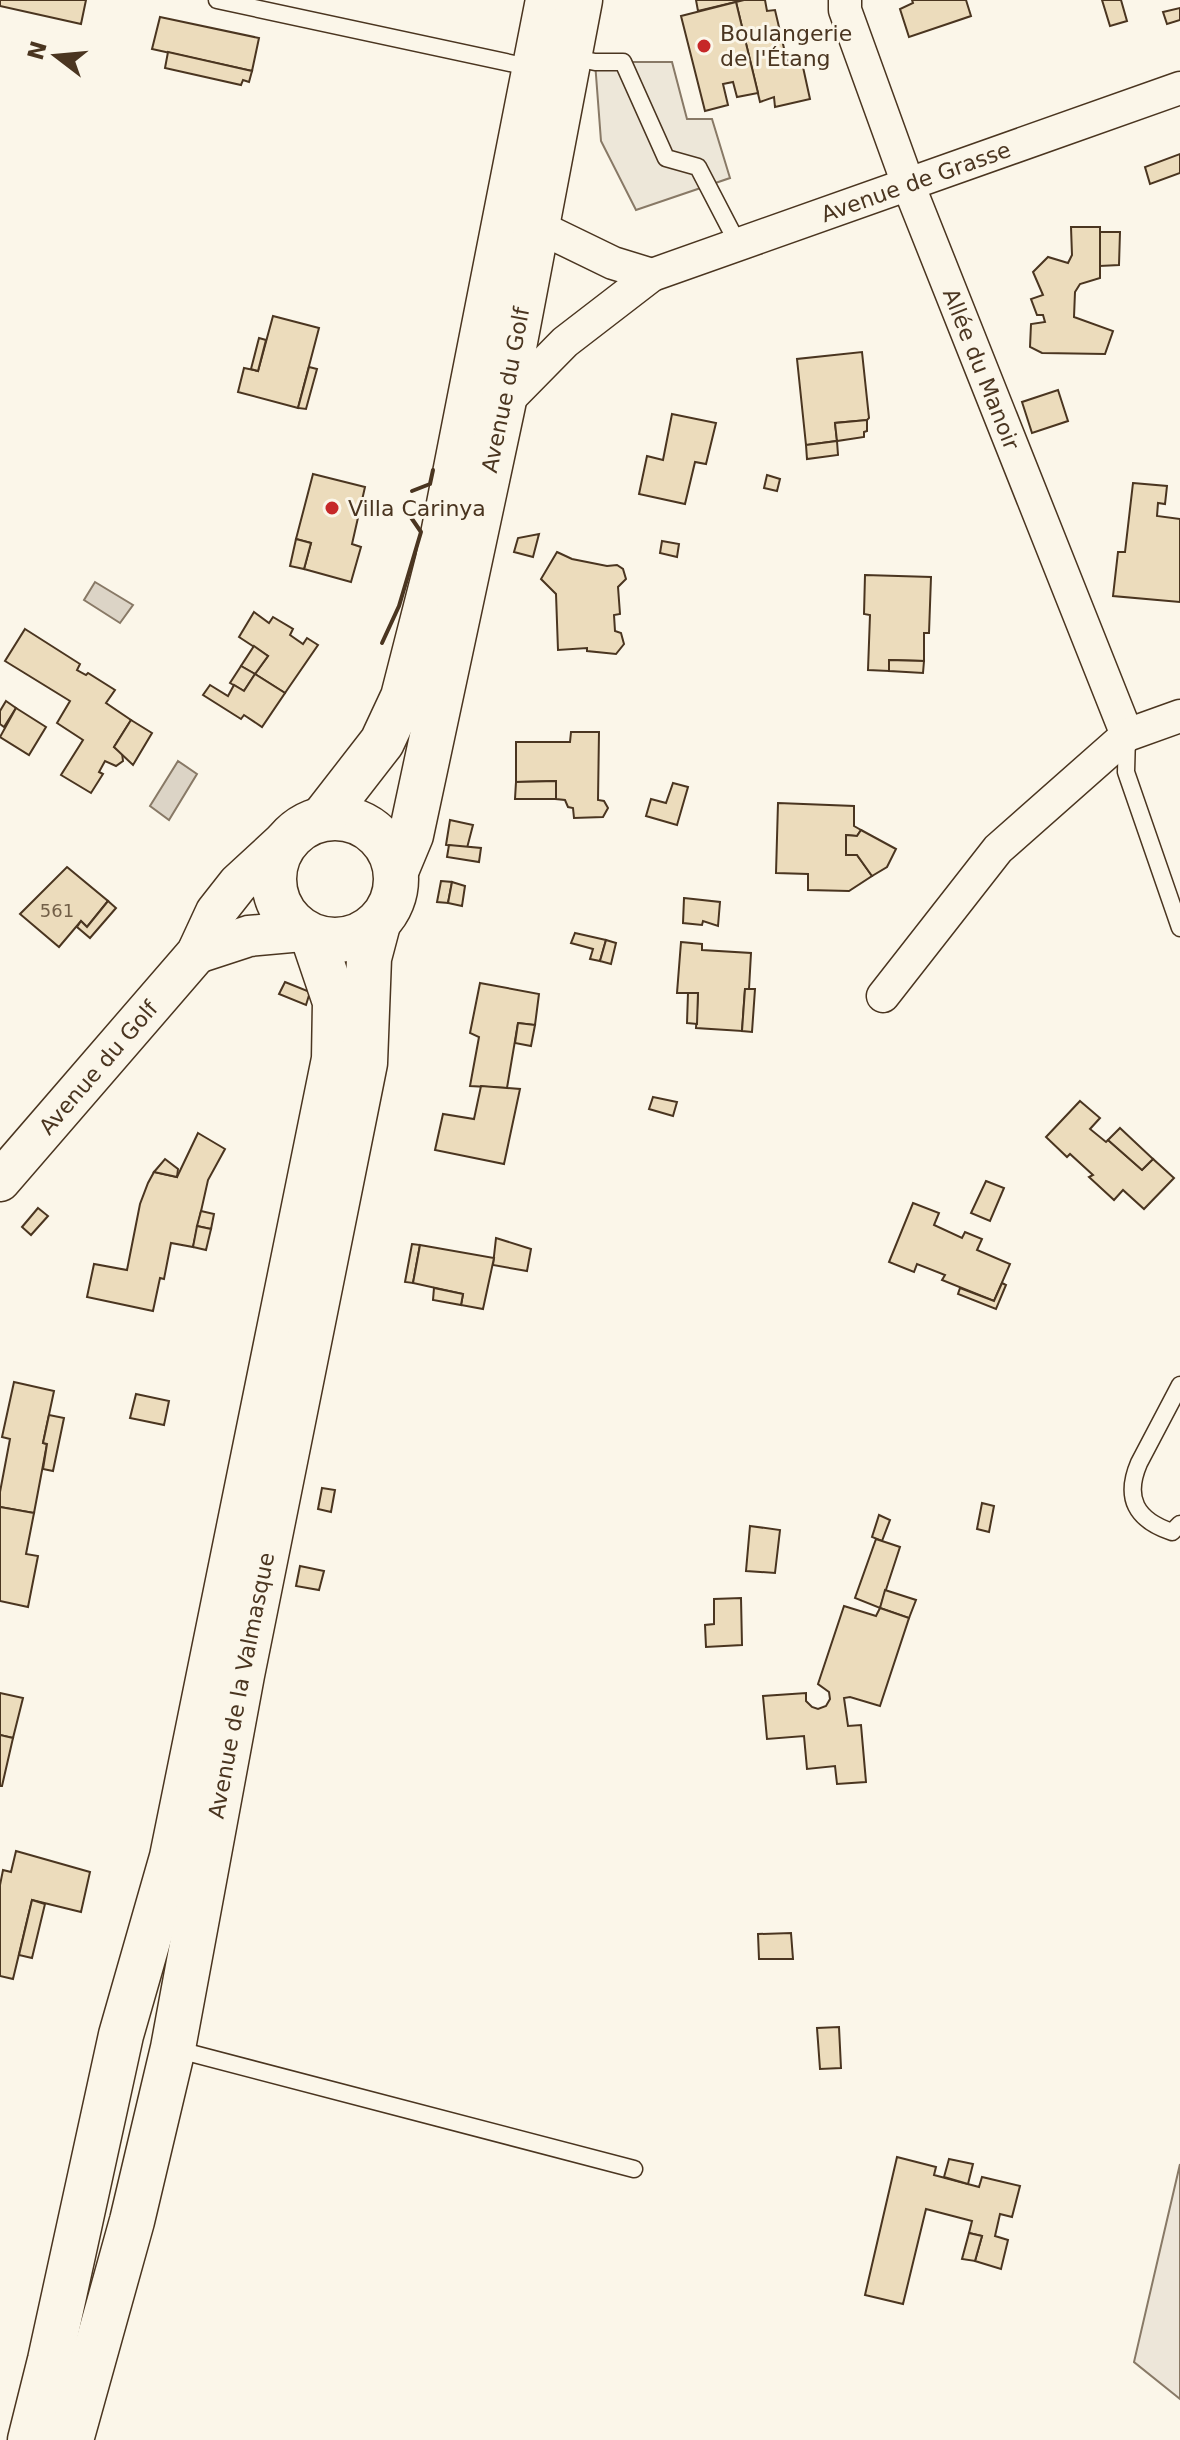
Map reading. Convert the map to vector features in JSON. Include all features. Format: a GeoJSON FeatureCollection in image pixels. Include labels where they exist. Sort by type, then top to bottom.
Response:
{"type":"FeatureCollection","features":[{"type":"Feature","properties":{"kind":"main road","name":"Avenue du Golf"},"geometry":{"type":"LineString","coordinates":[[396,871],[411,835],[537,230],[551,63],[548,0]]}},
{"type":"Feature","properties":{"kind":"main road","name":"Avenue du Golf"},"geometry":{"type":"LineString","coordinates":[[307,827],[382,742],[403,697],[438,560],[489,300],[551,63],[580,0]]}},
{"type":"Feature","properties":{"kind":"main road"},"geometry":{"type":"LineString","coordinates":[[489,300],[537,230]]}},
{"type":"Feature","properties":{"kind":"main road"},"geometry":{"type":"LineString","coordinates":[[344,818],[363,824],[379,836],[390,852],[396,871],[396,890],[378,924],[364,934],[347,940],[330,941],[307,934],[286,917],[276,897],[274,876],[278,854],[307,827],[344,818]]}},
{"type":"Feature","properties":{"kind":"main road","name":"Avenue de la Valmasque"},"geometry":{"type":"LineString","coordinates":[[71,2440],[132,2221],[173,2048],[242,1675],[365,1063],[369,958],[378,924]]}},
{"type":"Feature","properties":{"kind":"main road","name":"Avenue de la Valmasque"},"geometry":{"type":"LineString","coordinates":[[30,2440],[121,2035],[172,1857],[334,1059],[335,1002],[307,934]]}},
{"type":"Feature","properties":{"kind":"main road"},"geometry":{"type":"LineString","coordinates":[[121,2035],[173,2048]]}},
{"type":"Feature","properties":{"kind":"street","name":"Allée du Manoir"},"geometry":{"type":"LineString","coordinates":[[845,0],[845,10],[908,184],[1127,735]]}},
{"type":"Feature","properties":{"kind":"street","name":"Avenue de Grasse"},"geometry":{"type":"LineString","coordinates":[[503,405],[565,342],[652,275],[1180,88]]}},
{"type":"Feature","properties":{"kind":"street"},"geometry":{"type":"LineString","coordinates":[[537,230],[547,231],[613,263],[652,275]]}},
{"type":"Feature","properties":{"kind":"street"},"geometry":{"type":"LineString","coordinates":[[883,996],[998,849],[1127,735],[1180,716]]}},
{"type":"Feature","properties":{"kind":"street","name":"Avenue du Golf"},"geometry":{"type":"LineString","coordinates":[[0,1181],[197,953],[216,912],[238,884],[307,827]]}},
{"type":"Feature","properties":{"kind":"street"},"geometry":{"type":"LineString","coordinates":[[197,953],[249,936],[307,934]]}},
{"type":"Feature","properties":{"kind":"lane"},"geometry":{"type":"LineString","coordinates":[[217,0],[551,63],[623,62],[666,158],[698,167],[739,246]]}},
{"type":"Feature","properties":{"kind":"lane"},"geometry":{"type":"LineString","coordinates":[[1127,735],[1126,772],[1180,928]]}},
{"type":"Feature","properties":{"kind":"lane"},"geometry":{"type":"LineString","coordinates":[[1180,1385],[1139,1463],[1132,1490],[1135,1506],[1148,1521],[1172,1532],[1180,1524]]}},
{"type":"Feature","properties":{"kind":"lane"},"geometry":{"type":"LineString","coordinates":[[173,2048],[634,2169]]}},
{"type":"Feature","properties":{"kind":"shaded area"},"geometry":{"type":"Polygon","coordinates":[[[595,62],[672,62],[687,119],[712,119],[730,178],[636,210],[601,141],[595,62]]]}},
{"type":"Feature","properties":{"kind":"shaded area"},"geometry":{"type":"Polygon","coordinates":[[[95,582],[133,605],[120,623],[84,600],[95,582]]]}},
{"type":"Feature","properties":{"kind":"shaded area"},"geometry":{"type":"Polygon","coordinates":[[[178,761],[197,774],[169,820],[150,806],[178,761]]]}},
{"type":"Feature","properties":{"kind":"shaded area"},"geometry":{"type":"Polygon","coordinates":[[[1180,2164],[1180,2399],[1134,2362],[1180,2164]]]}},
{"type":"Feature","properties":{"kind":"building"},"geometry":{"type":"Polygon","coordinates":[[[0,0],[86,0],[81,24],[0,6],[0,0]]]}},
{"type":"Feature","properties":{"kind":"building"},"geometry":{"type":"Polygon","coordinates":[[[696,0],[744,0],[698,11],[696,0]]]}},
{"type":"Feature","properties":{"kind":"building"},"geometry":{"type":"Polygon","coordinates":[[[765,0],[767,11],[775,10],[787,61],[801,58],[810,99],[775,107],[774,97],[760,102],[736,2],[765,0]]]}},
{"type":"Feature","properties":{"kind":"building"},"geometry":{"type":"Polygon","coordinates":[[[912,0],[966,0],[971,16],[909,37],[900,9],[913,3],[912,0]]]}},
{"type":"Feature","properties":{"kind":"building"},"geometry":{"type":"Polygon","coordinates":[[[1102,0],[1121,0],[1127,21],[1110,26],[1102,0]]]}},
{"type":"Feature","properties":{"kind":"building"},"geometry":{"type":"Polygon","coordinates":[[[736,2],[758,93],[737,97],[733,82],[723,84],[728,105],[705,111],[681,16],[736,2]]]}},
{"type":"Feature","properties":{"kind":"building"},"geometry":{"type":"Polygon","coordinates":[[[1180,8],[1180,20],[1167,24],[1163,12],[1180,8]]]}},
{"type":"Feature","properties":{"kind":"building"},"geometry":{"type":"Polygon","coordinates":[[[160,17],[259,38],[252,71],[152,49],[160,17]]]}},
{"type":"Feature","properties":{"kind":"building"},"geometry":{"type":"Polygon","coordinates":[[[168,52],[252,71],[249,82],[243,80],[241,85],[165,68],[168,52]]]}},
{"type":"Feature","properties":{"kind":"building"},"geometry":{"type":"Polygon","coordinates":[[[1180,154],[1180,173],[1150,184],[1145,167],[1180,154]]]}},
{"type":"Feature","properties":{"kind":"building"},"geometry":{"type":"Polygon","coordinates":[[[1071,227],[1100,227],[1100,278],[1080,284],[1075,292],[1074,317],[1113,331],[1105,354],[1042,353],[1030,347],[1031,324],[1045,322],[1043,315],[1037,315],[1031,299],[1043,295],[1033,272],[1048,257],[1068,263],[1072,255],[1071,227]]]}},
{"type":"Feature","properties":{"kind":"building"},"geometry":{"type":"Polygon","coordinates":[[[1100,232],[1120,232],[1119,265],[1100,266],[1100,232]]]}},
{"type":"Feature","properties":{"kind":"building"},"geometry":{"type":"Polygon","coordinates":[[[273,316],[319,328],[298,408],[238,392],[244,368],[258,371],[273,316]]]}},
{"type":"Feature","properties":{"kind":"building"},"geometry":{"type":"Polygon","coordinates":[[[259,338],[266,340],[258,371],[251,369],[259,338]]]}},
{"type":"Feature","properties":{"kind":"building"},"geometry":{"type":"Polygon","coordinates":[[[862,352],[869,418],[835,423],[837,441],[806,445],[797,359],[862,352]]]}},
{"type":"Feature","properties":{"kind":"building"},"geometry":{"type":"Polygon","coordinates":[[[309,367],[317,369],[306,409],[298,408],[309,367]]]}},
{"type":"Feature","properties":{"kind":"building"},"geometry":{"type":"Polygon","coordinates":[[[1058,390],[1068,421],[1032,433],[1022,402],[1058,390]]]}},
{"type":"Feature","properties":{"kind":"building"},"geometry":{"type":"Polygon","coordinates":[[[672,414],[716,423],[706,464],[695,462],[685,504],[639,494],[647,456],[663,460],[672,414]]]}},
{"type":"Feature","properties":{"kind":"building"},"geometry":{"type":"Polygon","coordinates":[[[867,420],[864,437],[837,441],[835,423],[867,420]]]}},
{"type":"Feature","properties":{"kind":"building"},"geometry":{"type":"Polygon","coordinates":[[[837,441],[838,455],[807,459],[806,445],[837,441]]]}},
{"type":"Feature","properties":{"kind":"building","name":"Villa Carinya"},"geometry":{"type":"Polygon","coordinates":[[[313,474],[365,487],[352,544],[361,547],[351,582],[304,569],[311,543],[296,539],[313,474]]]}},
{"type":"Feature","properties":{"kind":"building"},"geometry":{"type":"Polygon","coordinates":[[[767,475],[780,479],[777,491],[764,488],[767,475]]]}},
{"type":"Feature","properties":{"kind":"building"},"geometry":{"type":"Polygon","coordinates":[[[1133,483],[1167,486],[1165,504],[1158,503],[1157,516],[1180,519],[1180,602],[1113,596],[1118,552],[1125,552],[1133,483]]]}},
{"type":"Feature","properties":{"kind":"building"},"geometry":{"type":"Polygon","coordinates":[[[539,534],[533,557],[514,552],[518,538],[539,534]]]}},
{"type":"Feature","properties":{"kind":"building"},"geometry":{"type":"Polygon","coordinates":[[[296,539],[311,543],[304,569],[290,566],[296,539]]]}},
{"type":"Feature","properties":{"kind":"building"},"geometry":{"type":"Polygon","coordinates":[[[662,541],[679,544],[677,557],[660,553],[662,541]]]}},
{"type":"Feature","properties":{"kind":"building"},"geometry":{"type":"Polygon","coordinates":[[[557,552],[572,559],[617,565],[623,569],[626,579],[618,587],[620,614],[614,615],[615,631],[621,633],[624,644],[616,654],[587,651],[587,648],[558,650],[556,594],[541,579],[557,552]]]}},
{"type":"Feature","properties":{"kind":"building"},"geometry":{"type":"Polygon","coordinates":[[[865,575],[931,577],[929,633],[924,633],[924,661],[889,660],[889,671],[868,670],[870,615],[864,614],[865,575]]]}},
{"type":"Feature","properties":{"kind":"building"},"geometry":{"type":"Polygon","coordinates":[[[254,612],[269,623],[273,617],[293,629],[290,635],[303,644],[307,638],[318,645],[285,693],[255,674],[268,656],[239,637],[254,612]]]}},
{"type":"Feature","properties":{"kind":"building"},"geometry":{"type":"Polygon","coordinates":[[[25,629],[80,664],[77,670],[86,675],[88,673],[115,690],[106,703],[131,720],[114,747],[122,753],[123,761],[116,766],[105,761],[99,772],[103,774],[91,793],[61,775],[83,740],[57,723],[70,701],[5,661],[25,629]]]}},
{"type":"Feature","properties":{"kind":"building"},"geometry":{"type":"Polygon","coordinates":[[[254,646],[268,656],[255,674],[241,666],[254,646]]]}},
{"type":"Feature","properties":{"kind":"building"},"geometry":{"type":"Polygon","coordinates":[[[889,660],[924,661],[923,673],[889,671],[889,660]]]}},
{"type":"Feature","properties":{"kind":"building"},"geometry":{"type":"Polygon","coordinates":[[[241,666],[255,674],[244,691],[230,683],[241,666]]]}},
{"type":"Feature","properties":{"kind":"building"},"geometry":{"type":"Polygon","coordinates":[[[255,674],[285,693],[262,727],[244,715],[241,719],[203,695],[210,685],[228,696],[234,685],[244,691],[255,674]]]}},
{"type":"Feature","properties":{"kind":"building"},"geometry":{"type":"Polygon","coordinates":[[[6,701],[16,708],[4,727],[0,724],[0,711],[6,701]]]}},
{"type":"Feature","properties":{"kind":"building"},"geometry":{"type":"Polygon","coordinates":[[[16,708],[46,727],[29,755],[0,737],[16,708]]]}},
{"type":"Feature","properties":{"kind":"building"},"geometry":{"type":"Polygon","coordinates":[[[131,720],[152,733],[133,765],[114,747],[131,720]]]}},
{"type":"Feature","properties":{"kind":"building"},"geometry":{"type":"Polygon","coordinates":[[[571,732],[599,732],[598,800],[604,801],[608,808],[603,817],[574,818],[573,808],[568,807],[565,800],[556,799],[556,781],[516,782],[516,742],[570,742],[571,732]]]}},
{"type":"Feature","properties":{"kind":"building"},"geometry":{"type":"Polygon","coordinates":[[[556,781],[556,799],[515,799],[516,782],[556,781]]]}},
{"type":"Feature","properties":{"kind":"building"},"geometry":{"type":"Polygon","coordinates":[[[673,783],[688,787],[677,825],[646,816],[651,799],[666,803],[673,783]]]}},
{"type":"Feature","properties":{"kind":"building"},"geometry":{"type":"Polygon","coordinates":[[[778,803],[854,806],[854,826],[861,830],[857,836],[846,835],[846,855],[857,855],[872,876],[849,891],[808,890],[808,874],[776,873],[778,803]]]}},
{"type":"Feature","properties":{"kind":"building"},"geometry":{"type":"Polygon","coordinates":[[[450,820],[473,825],[467,848],[446,845],[450,820]]]}},
{"type":"Feature","properties":{"kind":"building"},"geometry":{"type":"Polygon","coordinates":[[[861,830],[896,849],[887,867],[872,876],[857,855],[846,855],[846,835],[857,836],[861,830]]]}},
{"type":"Feature","properties":{"kind":"building"},"geometry":{"type":"Polygon","coordinates":[[[449,845],[481,848],[479,862],[447,857],[449,845]]]}},
{"type":"Feature","properties":{"kind":"building"},"geometry":{"type":"Polygon","coordinates":[[[67,867],[108,901],[87,927],[81,921],[59,947],[20,914],[67,867]]]}},
{"type":"Feature","properties":{"kind":"building"},"geometry":{"type":"Polygon","coordinates":[[[441,881],[452,882],[448,903],[437,902],[441,881]]]}},
{"type":"Feature","properties":{"kind":"building"},"geometry":{"type":"Polygon","coordinates":[[[452,882],[465,886],[462,906],[448,903],[452,882]]]}},
{"type":"Feature","properties":{"kind":"building"},"geometry":{"type":"Polygon","coordinates":[[[684,898],[720,902],[718,926],[703,921],[702,925],[683,923],[684,898]]]}},
{"type":"Feature","properties":{"kind":"building"},"geometry":{"type":"Polygon","coordinates":[[[108,901],[116,908],[90,938],[77,927],[81,921],[87,927],[108,901]]]}},
{"type":"Feature","properties":{"kind":"building"},"geometry":{"type":"Polygon","coordinates":[[[575,933],[606,940],[600,961],[590,959],[593,949],[571,943],[575,933]]]}},
{"type":"Feature","properties":{"kind":"building"},"geometry":{"type":"Polygon","coordinates":[[[606,940],[616,943],[611,964],[600,961],[606,940]]]}},
{"type":"Feature","properties":{"kind":"building"},"geometry":{"type":"Polygon","coordinates":[[[681,942],[702,944],[702,950],[751,953],[742,1031],[696,1028],[698,993],[677,993],[681,942]]]}},
{"type":"Feature","properties":{"kind":"building"},"geometry":{"type":"Polygon","coordinates":[[[285,982],[310,992],[306,1005],[279,994],[285,982]]]}},
{"type":"Feature","properties":{"kind":"building"},"geometry":{"type":"Polygon","coordinates":[[[480,983],[539,994],[535,1025],[518,1023],[507,1088],[470,1086],[479,1037],[470,1033],[480,983]]]}},
{"type":"Feature","properties":{"kind":"building"},"geometry":{"type":"Polygon","coordinates":[[[745,989],[755,989],[752,1032],[742,1031],[745,989]]]}},
{"type":"Feature","properties":{"kind":"building"},"geometry":{"type":"Polygon","coordinates":[[[688,993],[698,993],[697,1024],[687,1023],[688,993]]]}},
{"type":"Feature","properties":{"kind":"building"},"geometry":{"type":"Polygon","coordinates":[[[518,1023],[535,1025],[531,1046],[515,1043],[518,1023]]]}},
{"type":"Feature","properties":{"kind":"building"},"geometry":{"type":"Polygon","coordinates":[[[481,1086],[520,1089],[504,1164],[435,1150],[443,1114],[474,1119],[481,1086]]]}},
{"type":"Feature","properties":{"kind":"building"},"geometry":{"type":"Polygon","coordinates":[[[653,1097],[677,1102],[673,1116],[649,1109],[653,1097]]]}},
{"type":"Feature","properties":{"kind":"building"},"geometry":{"type":"Polygon","coordinates":[[[1080,1101],[1100,1118],[1090,1129],[1106,1142],[1108,1140],[1142,1170],[1153,1159],[1174,1178],[1144,1209],[1123,1190],[1114,1200],[1089,1177],[1093,1175],[1046,1137],[1080,1101]]]}},
{"type":"Feature","properties":{"kind":"building"},"geometry":{"type":"Polygon","coordinates":[[[1120,1128],[1153,1159],[1142,1170],[1108,1140],[1120,1128]]]}},
{"type":"Feature","properties":{"kind":"building"},"geometry":{"type":"Polygon","coordinates":[[[198,1133],[225,1149],[208,1180],[193,1247],[171,1243],[164,1279],[160,1278],[153,1311],[87,1297],[94,1264],[127,1270],[140,1204],[148,1183],[154,1172],[177,1177],[198,1133]]]}},
{"type":"Feature","properties":{"kind":"building"},"geometry":{"type":"Polygon","coordinates":[[[165,1159],[178,1169],[177,1177],[154,1172],[165,1159]]]}},
{"type":"Feature","properties":{"kind":"building"},"geometry":{"type":"Polygon","coordinates":[[[986,1181],[1004,1188],[990,1221],[971,1213],[986,1181]]]}},
{"type":"Feature","properties":{"kind":"building"},"geometry":{"type":"Polygon","coordinates":[[[913,1203],[939,1213],[934,1225],[962,1238],[965,1232],[982,1239],[977,1250],[1010,1264],[994,1301],[942,1280],[945,1275],[917,1264],[914,1272],[889,1262],[913,1203]]]}},
{"type":"Feature","properties":{"kind":"building"},"geometry":{"type":"Polygon","coordinates":[[[38,1208],[48,1216],[31,1235],[22,1227],[38,1208]]]}},
{"type":"Feature","properties":{"kind":"building"},"geometry":{"type":"Polygon","coordinates":[[[201,1211],[214,1214],[211,1229],[197,1226],[201,1211]]]}},
{"type":"Feature","properties":{"kind":"building"},"geometry":{"type":"Polygon","coordinates":[[[197,1226],[211,1229],[206,1250],[193,1247],[197,1226]]]}},
{"type":"Feature","properties":{"kind":"building"},"geometry":{"type":"Polygon","coordinates":[[[496,1238],[531,1249],[527,1271],[493,1265],[496,1238]]]}},
{"type":"Feature","properties":{"kind":"building"},"geometry":{"type":"Polygon","coordinates":[[[412,1244],[420,1245],[413,1283],[405,1282],[412,1244]]]}},
{"type":"Feature","properties":{"kind":"building"},"geometry":{"type":"Polygon","coordinates":[[[420,1245],[494,1258],[483,1309],[461,1305],[463,1294],[413,1283],[420,1245]]]}},
{"type":"Feature","properties":{"kind":"building"},"geometry":{"type":"Polygon","coordinates":[[[1002,1283],[1006,1285],[996,1309],[958,1294],[960,1288],[994,1301],[1002,1283]]]}},
{"type":"Feature","properties":{"kind":"building"},"geometry":{"type":"Polygon","coordinates":[[[434,1288],[463,1294],[461,1305],[433,1300],[434,1288]]]}},
{"type":"Feature","properties":{"kind":"building"},"geometry":{"type":"Polygon","coordinates":[[[14,1382],[54,1391],[43,1443],[47,1444],[34,1513],[0,1507],[10,1439],[2,1437],[14,1382]]]}},
{"type":"Feature","properties":{"kind":"building"},"geometry":{"type":"Polygon","coordinates":[[[136,1394],[169,1401],[164,1425],[130,1418],[136,1394]]]}},
{"type":"Feature","properties":{"kind":"building"},"geometry":{"type":"Polygon","coordinates":[[[49,1415],[64,1418],[53,1471],[43,1469],[47,1444],[43,1443],[49,1415]]]}},
{"type":"Feature","properties":{"kind":"building"},"geometry":{"type":"Polygon","coordinates":[[[322,1488],[335,1490],[331,1512],[318,1509],[322,1488]]]}},
{"type":"Feature","properties":{"kind":"building"},"geometry":{"type":"Polygon","coordinates":[[[982,1503],[994,1506],[989,1532],[977,1529],[982,1503]]]}},
{"type":"Feature","properties":{"kind":"building"},"geometry":{"type":"Polygon","coordinates":[[[0,1507],[34,1513],[26,1554],[38,1556],[28,1607],[0,1601],[0,1507]]]}},
{"type":"Feature","properties":{"kind":"building"},"geometry":{"type":"Polygon","coordinates":[[[879,1515],[890,1520],[882,1541],[872,1537],[879,1515]]]}},
{"type":"Feature","properties":{"kind":"building"},"geometry":{"type":"Polygon","coordinates":[[[750,1526],[780,1530],[775,1573],[746,1571],[750,1526]]]}},
{"type":"Feature","properties":{"kind":"building"},"geometry":{"type":"Polygon","coordinates":[[[876,1539],[900,1547],[880,1608],[855,1598],[876,1539]]]}},
{"type":"Feature","properties":{"kind":"building"},"geometry":{"type":"Polygon","coordinates":[[[300,1566],[324,1571],[319,1590],[296,1586],[300,1566]]]}},
{"type":"Feature","properties":{"kind":"building"},"geometry":{"type":"Polygon","coordinates":[[[885,1590],[916,1600],[909,1618],[880,1608],[885,1590]]]}},
{"type":"Feature","properties":{"kind":"building"},"geometry":{"type":"Polygon","coordinates":[[[741,1598],[742,1645],[706,1647],[705,1625],[714,1624],[714,1599],[741,1598]]]}},
{"type":"Feature","properties":{"kind":"building"},"geometry":{"type":"Polygon","coordinates":[[[844,1606],[876,1616],[880,1608],[909,1618],[880,1706],[844,1698],[848,1726],[861,1725],[866,1782],[837,1784],[835,1766],[807,1769],[804,1736],[767,1739],[763,1696],[806,1693],[806,1701],[812,1707],[818,1709],[826,1706],[830,1699],[829,1692],[818,1684],[844,1606]]]}},
{"type":"Feature","properties":{"kind":"building"},"geometry":{"type":"Polygon","coordinates":[[[0,1693],[23,1698],[13,1738],[0,1735],[0,1693]]]}},
{"type":"Feature","properties":{"kind":"building"},"geometry":{"type":"Polygon","coordinates":[[[0,1735],[13,1738],[2,1786],[0,1786],[0,1735]]]}},
{"type":"Feature","properties":{"kind":"building"},"geometry":{"type":"Polygon","coordinates":[[[16,1851],[90,1872],[81,1912],[32,1900],[13,1979],[0,1976],[0,1885],[3,1870],[11,1872],[16,1851]]]}},
{"type":"Feature","properties":{"kind":"building"},"geometry":{"type":"Polygon","coordinates":[[[32,1900],[45,1904],[32,1958],[19,1955],[32,1900]]]}},
{"type":"Feature","properties":{"kind":"building"},"geometry":{"type":"Polygon","coordinates":[[[791,1933],[793,1959],[759,1959],[758,1934],[791,1933]]]}},
{"type":"Feature","properties":{"kind":"building"},"geometry":{"type":"Polygon","coordinates":[[[839,2027],[841,2068],[820,2069],[817,2028],[839,2027]]]}},
{"type":"Feature","properties":{"kind":"building"},"geometry":{"type":"Polygon","coordinates":[[[897,2157],[936,2167],[934,2175],[979,2187],[982,2177],[1020,2186],[1012,2217],[1000,2214],[995,2236],[1008,2240],[1001,2269],[975,2261],[982,2236],[969,2233],[972,2221],[926,2209],[903,2304],[865,2295],[897,2157]]]}},
{"type":"Feature","properties":{"kind":"building"},"geometry":{"type":"Polygon","coordinates":[[[949,2159],[973,2164],[968,2184],[944,2177],[949,2159]]]}},
{"type":"Feature","properties":{"kind":"building"},"geometry":{"type":"Polygon","coordinates":[[[969,2233],[982,2236],[975,2261],[962,2259],[969,2233]]]}},
{"type":"Feature","properties":{"kind":"wall"},"geometry":{"type":"LineString","coordinates":[[412,491],[430,484],[433,470]]}},
{"type":"Feature","properties":{"kind":"wall"},"geometry":{"type":"LineString","coordinates":[[382,643],[399,606],[421,532],[408,513]]}},
{"type":"Feature","properties":{"kind":"place","name":"Boulangerie de l'Étang"},"geometry":{"type":"Point","coordinates":[704,46]}},
{"type":"Feature","properties":{"kind":"place","name":"Villa Carinya"},"geometry":{"type":"Point","coordinates":[332,508]}}]}
